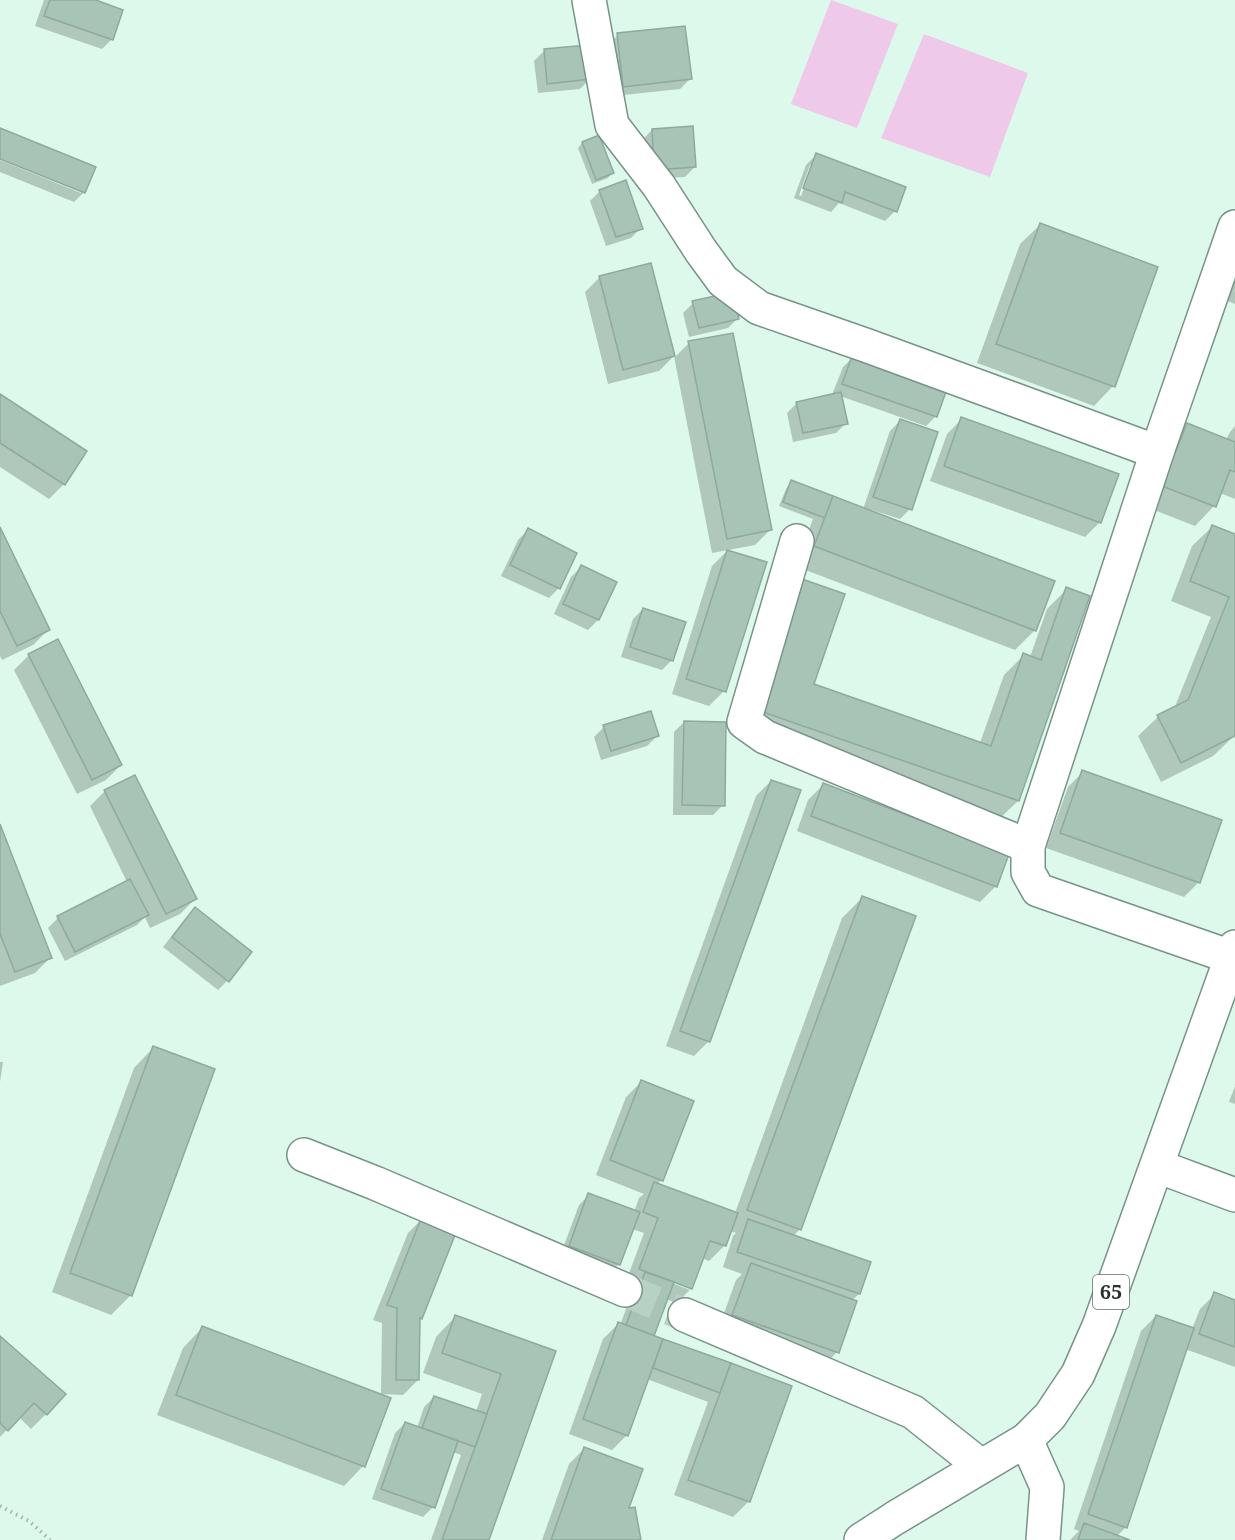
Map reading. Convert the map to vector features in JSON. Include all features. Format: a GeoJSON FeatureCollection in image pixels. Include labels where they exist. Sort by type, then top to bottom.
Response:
{"type":"FeatureCollection","features":[{"type":"Feature","properties":{"kind":"street"},"geometry":{"type":"LineString","coordinates":[[589,0],[612,125],[659,186],[723,281],[759,308],[1157,452]]}},
{"type":"Feature","properties":{"kind":"street"},"geometry":{"type":"LineString","coordinates":[[1233,952],[1038,890],[1028,872],[1028,846],[1157,452],[1235,227]]}},
{"type":"Feature","properties":{"kind":"street"},"geometry":{"type":"LineString","coordinates":[[797,541],[744,722],[765,737],[1028,846]]}},
{"type":"Feature","properties":{"kind":"street","name":"65"},"geometry":{"type":"LineString","coordinates":[[861,1540],[1026,1440],[1050,1416],[1078,1374],[1099,1326],[1233,952]]}},
{"type":"Feature","properties":{"kind":"street"},"geometry":{"type":"LineString","coordinates":[[304,1155],[625,1290]]}},
{"type":"Feature","properties":{"kind":"street"},"geometry":{"type":"LineString","coordinates":[[1157,1166],[1235,1195]]}},
{"type":"Feature","properties":{"kind":"street"},"geometry":{"type":"LineString","coordinates":[[685,1315],[913,1413],[981,1466]]}},
{"type":"Feature","properties":{"kind":"street"},"geometry":{"type":"LineString","coordinates":[[1026,1440],[1047,1487],[1043,1540]]}},
{"type":"Feature","properties":{"kind":"path"},"geometry":{"type":"LineString","coordinates":[[0,1506],[29,1521],[50,1540]]}},
{"type":"Feature","properties":{"kind":"shaded area"},"geometry":{"type":"Polygon","coordinates":[[[831,0],[898,24],[857,128],[791,104],[831,0]]]}},
{"type":"Feature","properties":{"kind":"shaded area"},"geometry":{"type":"Polygon","coordinates":[[[924,34],[1028,73],[990,177],[881,138],[924,34]]]}},
{"type":"Feature","properties":{"kind":"building"},"geometry":{"type":"Polygon","coordinates":[[[50,0],[96,0],[123,10],[113,40],[44,16],[50,0]]]}},
{"type":"Feature","properties":{"kind":"building"},"geometry":{"type":"Polygon","coordinates":[[[685,26],[692,79],[623,87],[617,33],[685,26]]]}},
{"type":"Feature","properties":{"kind":"building"},"geometry":{"type":"Polygon","coordinates":[[[587,45],[591,79],[547,84],[544,49],[587,45]]]}},
{"type":"Feature","properties":{"kind":"building"},"geometry":{"type":"Polygon","coordinates":[[[693,126],[696,167],[654,170],[652,129],[693,126]]]}},
{"type":"Feature","properties":{"kind":"building"},"geometry":{"type":"Polygon","coordinates":[[[0,128],[96,167],[85,193],[0,159],[0,128]]]}},
{"type":"Feature","properties":{"kind":"building"},"geometry":{"type":"Polygon","coordinates":[[[599,135],[614,173],[596,180],[582,142],[599,135]]]}},
{"type":"Feature","properties":{"kind":"building"},"geometry":{"type":"Polygon","coordinates":[[[816,153],[906,187],[897,212],[845,192],[842,203],[803,188],[816,153]]]}},
{"type":"Feature","properties":{"kind":"building"},"geometry":{"type":"Polygon","coordinates":[[[626,180],[643,229],[616,237],[599,190],[626,180]]]}},
{"type":"Feature","properties":{"kind":"building"},"geometry":{"type":"Polygon","coordinates":[[[1040,223],[1158,267],[1115,387],[996,344],[1040,223]]]}},
{"type":"Feature","properties":{"kind":"building"},"geometry":{"type":"Polygon","coordinates":[[[651,263],[675,356],[623,370],[599,276],[651,263]]]}},
{"type":"Feature","properties":{"kind":"building"},"geometry":{"type":"Polygon","coordinates":[[[733,292],[739,319],[699,328],[692,301],[733,292]]]}},
{"type":"Feature","properties":{"kind":"building"},"geometry":{"type":"Polygon","coordinates":[[[733,333],[772,530],[727,539],[688,341],[733,333]]]}},
{"type":"Feature","properties":{"kind":"building"},"geometry":{"type":"Polygon","coordinates":[[[852,356],[947,389],[937,417],[842,384],[852,356]]]}},
{"type":"Feature","properties":{"kind":"building"},"geometry":{"type":"Polygon","coordinates":[[[841,392],[848,424],[803,433],[796,402],[841,392]]]}},
{"type":"Feature","properties":{"kind":"building"},"geometry":{"type":"Polygon","coordinates":[[[0,394],[87,451],[65,485],[0,443],[0,394]]]}},
{"type":"Feature","properties":{"kind":"building"},"geometry":{"type":"Polygon","coordinates":[[[961,417],[1119,474],[1101,523],[944,466],[961,417]]]}},
{"type":"Feature","properties":{"kind":"building"},"geometry":{"type":"Polygon","coordinates":[[[900,419],[938,432],[912,510],[873,497],[900,419]]]}},
{"type":"Feature","properties":{"kind":"building"},"geometry":{"type":"Polygon","coordinates":[[[1187,423],[1235,442],[1235,472],[1230,470],[1216,507],[1162,486],[1187,423]]]}},
{"type":"Feature","properties":{"kind":"building"},"geometry":{"type":"Polygon","coordinates":[[[791,480],[833,496],[825,518],[783,502],[791,480]]]}},
{"type":"Feature","properties":{"kind":"building"},"geometry":{"type":"Polygon","coordinates":[[[833,496],[1055,581],[1036,631],[814,546],[833,496]]]}},
{"type":"Feature","properties":{"kind":"building"},"geometry":{"type":"Polygon","coordinates":[[[1212,525],[1235,534],[1235,736],[1181,763],[1157,715],[1188,700],[1229,597],[1190,581],[1212,525]]]}},
{"type":"Feature","properties":{"kind":"building"},"geometry":{"type":"Polygon","coordinates":[[[0,527],[50,630],[17,646],[0,611],[0,527]]]}},
{"type":"Feature","properties":{"kind":"building"},"geometry":{"type":"Polygon","coordinates":[[[528,528],[577,553],[560,589],[510,565],[528,528]]]}},
{"type":"Feature","properties":{"kind":"building"},"geometry":{"type":"Polygon","coordinates":[[[727,550],[767,562],[726,692],[686,679],[727,550]]]}},
{"type":"Feature","properties":{"kind":"building"},"geometry":{"type":"Polygon","coordinates":[[[581,565],[617,582],[599,620],[563,604],[581,565]]]}},
{"type":"Feature","properties":{"kind":"building"},"geometry":{"type":"Polygon","coordinates":[[[802,579],[845,594],[814,684],[991,746],[1023,653],[1041,660],[1066,587],[1090,596],[1019,801],[757,710],[802,579]]]}},
{"type":"Feature","properties":{"kind":"building"},"geometry":{"type":"Polygon","coordinates":[[[643,608],[686,622],[673,661],[630,647],[643,608]]]}},
{"type":"Feature","properties":{"kind":"building"},"geometry":{"type":"Polygon","coordinates":[[[58,639],[122,765],[92,780],[28,654],[58,639]]]}},
{"type":"Feature","properties":{"kind":"building"},"geometry":{"type":"Polygon","coordinates":[[[651,711],[659,736],[611,751],[603,725],[651,711]]]}},
{"type":"Feature","properties":{"kind":"building"},"geometry":{"type":"Polygon","coordinates":[[[684,721],[726,722],[725,806],[682,805],[684,721]]]}},
{"type":"Feature","properties":{"kind":"building"},"geometry":{"type":"Polygon","coordinates":[[[1082,770],[1222,820],[1200,883],[1060,833],[1082,770]]]}},
{"type":"Feature","properties":{"kind":"building"},"geometry":{"type":"Polygon","coordinates":[[[135,775],[197,899],[166,914],[104,790],[135,775]]]}},
{"type":"Feature","properties":{"kind":"building"},"geometry":{"type":"Polygon","coordinates":[[[771,780],[801,790],[710,1042],[680,1031],[771,780]]]}},
{"type":"Feature","properties":{"kind":"building"},"geometry":{"type":"Polygon","coordinates":[[[823,783],[1009,854],[997,887],[811,816],[823,783]]]}},
{"type":"Feature","properties":{"kind":"building"},"geometry":{"type":"Polygon","coordinates":[[[0,824],[52,958],[15,972],[0,934],[0,824]]]}},
{"type":"Feature","properties":{"kind":"building"},"geometry":{"type":"Polygon","coordinates":[[[130,879],[149,915],[75,952],[57,916],[130,879]]]}},
{"type":"Feature","properties":{"kind":"building"},"geometry":{"type":"Polygon","coordinates":[[[862,896],[916,916],[801,1230],[747,1210],[862,896]]]}},
{"type":"Feature","properties":{"kind":"building"},"geometry":{"type":"Polygon","coordinates":[[[195,907],[252,952],[229,982],[172,937],[195,907]]]}},
{"type":"Feature","properties":{"kind":"building"},"geometry":{"type":"Polygon","coordinates":[[[153,1046],[215,1069],[132,1296],[70,1273],[153,1046]]]}},
{"type":"Feature","properties":{"kind":"building"},"geometry":{"type":"Polygon","coordinates":[[[641,1080],[694,1101],[663,1181],[610,1160],[641,1080]]]}},
{"type":"Feature","properties":{"kind":"building"},"geometry":{"type":"Polygon","coordinates":[[[654,1182],[738,1213],[726,1246],[710,1241],[692,1289],[639,1269],[658,1218],[643,1212],[654,1182]]]}},
{"type":"Feature","properties":{"kind":"building"},"geometry":{"type":"Polygon","coordinates":[[[588,1193],[640,1212],[620,1265],[569,1246],[588,1193]]]}},
{"type":"Feature","properties":{"kind":"building"},"geometry":{"type":"Polygon","coordinates":[[[422,1216],[457,1230],[422,1319],[420,1318],[419,1380],[396,1380],[397,1308],[387,1305],[422,1216]]]}},
{"type":"Feature","properties":{"kind":"building"},"geometry":{"type":"Polygon","coordinates":[[[748,1219],[871,1262],[860,1294],[737,1252],[748,1219]]]}},
{"type":"Feature","properties":{"kind":"building"},"geometry":{"type":"Polygon","coordinates":[[[751,1263],[857,1301],[839,1353],[732,1315],[751,1263]]]}},
{"type":"Feature","properties":{"kind":"building"},"geometry":{"type":"Polygon","coordinates":[[[645,1272],[674,1282],[654,1336],[626,1325],[645,1272]]]}},
{"type":"Feature","properties":{"kind":"building"},"geometry":{"type":"Polygon","coordinates":[[[1214,1292],[1235,1300],[1235,1347],[1199,1334],[1214,1292]]]}},
{"type":"Feature","properties":{"kind":"building"},"geometry":{"type":"Polygon","coordinates":[[[455,1315],[556,1351],[489,1540],[442,1540],[501,1374],[442,1353],[455,1315]]]}},
{"type":"Feature","properties":{"kind":"building"},"geometry":{"type":"Polygon","coordinates":[[[1156,1315],[1194,1328],[1127,1528],[1088,1514],[1156,1315]]]}},
{"type":"Feature","properties":{"kind":"building"},"geometry":{"type":"Polygon","coordinates":[[[618,1322],[663,1339],[628,1436],[583,1419],[618,1322]]]}},
{"type":"Feature","properties":{"kind":"building"},"geometry":{"type":"Polygon","coordinates":[[[202,1326],[391,1398],[365,1467],[176,1395],[202,1326]]]}},
{"type":"Feature","properties":{"kind":"building"},"geometry":{"type":"Polygon","coordinates":[[[0,1336],[66,1394],[47,1415],[34,1403],[8,1431],[0,1423],[0,1336]]]}},
{"type":"Feature","properties":{"kind":"building"},"geometry":{"type":"Polygon","coordinates":[[[663,1339],[731,1363],[720,1393],[653,1368],[663,1339]]]}},
{"type":"Feature","properties":{"kind":"building"},"geometry":{"type":"Polygon","coordinates":[[[731,1363],[792,1386],[750,1502],[688,1480],[731,1363]]]}},
{"type":"Feature","properties":{"kind":"building"},"geometry":{"type":"Polygon","coordinates":[[[434,1396],[487,1414],[475,1447],[422,1428],[434,1396]]]}},
{"type":"Feature","properties":{"kind":"building"},"geometry":{"type":"Polygon","coordinates":[[[405,1422],[458,1441],[435,1508],[381,1489],[405,1422]]]}},
{"type":"Feature","properties":{"kind":"building"},"geometry":{"type":"Polygon","coordinates":[[[584,1447],[643,1469],[629,1508],[635,1507],[641,1540],[551,1540],[584,1447]]]}},
{"type":"Feature","properties":{"kind":"building"},"geometry":{"type":"Polygon","coordinates":[[[1084,1523],[1130,1540],[1078,1540],[1084,1523]]]}},
{"type":"Feature","properties":{"kind":"tunnel"},"geometry":{"type":"LineString","coordinates":[[625,1290],[685,1315]]}}]}
